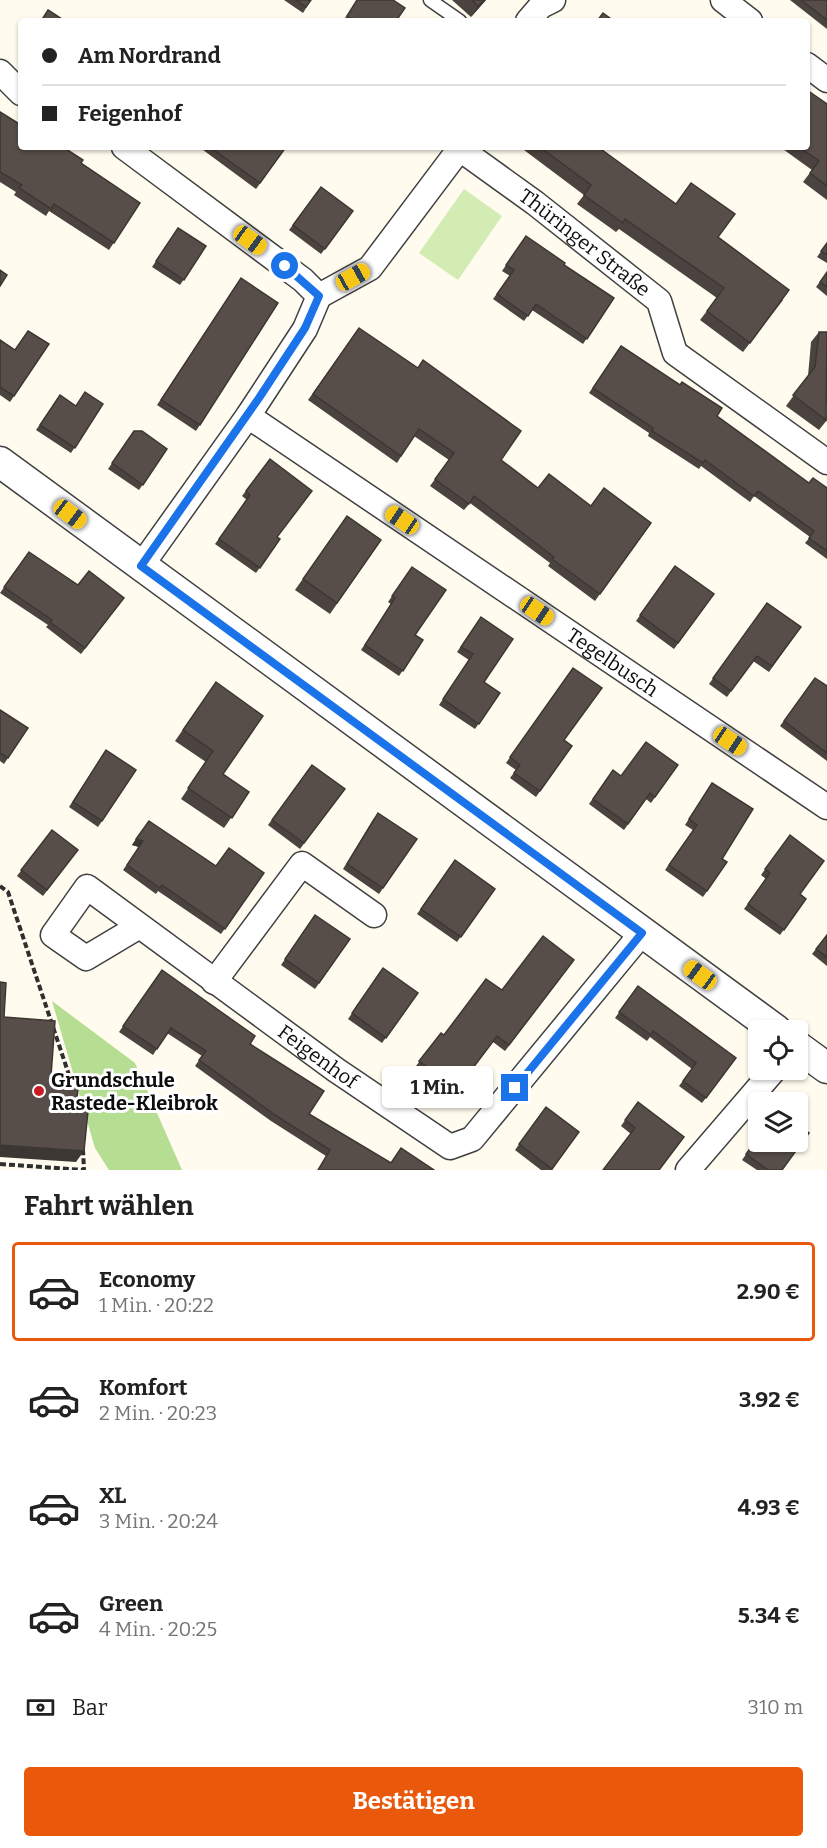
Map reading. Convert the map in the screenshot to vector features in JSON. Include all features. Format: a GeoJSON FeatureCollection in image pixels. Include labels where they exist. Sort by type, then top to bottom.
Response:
{"type":"FeatureCollection","features":[{"type":"Feature","properties":{"kind":"street"},"geometry":{"type":"LineString","coordinates":[[531,18],[542,6],[553,0]]}},
{"type":"Feature","properties":{"kind":"street"},"geometry":{"type":"LineString","coordinates":[[723,0],[746,18]]}},
{"type":"Feature","properties":{"kind":"street"},"geometry":{"type":"LineString","coordinates":[[810,67],[827,80]]}},
{"type":"Feature","properties":{"kind":"street"},"geometry":{"type":"LineString","coordinates":[[0,72],[18,90]]}},
{"type":"Feature","properties":{"kind":"street"},"geometry":{"type":"LineString","coordinates":[[128,150],[303,280],[319,296],[305,328],[248,416],[141,566]]}},
{"type":"Feature","properties":{"kind":"street","name":"Thüringer Straße"},"geometry":{"type":"LineString","coordinates":[[319,296],[370,268],[459,150]]}},
{"type":"Feature","properties":{"kind":"street","name":"Thüringer Straße"},"geometry":{"type":"LineString","coordinates":[[464,150],[535,202],[659,301],[675,353],[827,462]]}},
{"type":"Feature","properties":{"kind":"street","name":"Tegelbusch"},"geometry":{"type":"LineString","coordinates":[[248,416],[827,807]]}},
{"type":"Feature","properties":{"kind":"street"},"geometry":{"type":"LineString","coordinates":[[0,462],[762,1020]]}},
{"type":"Feature","properties":{"kind":"street"},"geometry":{"type":"LineString","coordinates":[[214,982],[302,864],[374,915]]}},
{"type":"Feature","properties":{"kind":"street","name":"Feigenhof"},"geometry":{"type":"LineString","coordinates":[[138,927],[402,1117],[450,1147],[472,1139],[642,933]]}},
{"type":"Feature","properties":{"kind":"street"},"geometry":{"type":"LineString","coordinates":[[808,1054],[827,1068]]}},
{"type":"Feature","properties":{"kind":"street"},"geometry":{"type":"LineString","coordinates":[[687,1170],[765,1080]]}},
{"type":"Feature","properties":{"kind":"lane"},"geometry":{"type":"LineString","coordinates":[[430,0],[456,18]]}},
{"type":"Feature","properties":{"kind":"path"},"geometry":{"type":"LineString","coordinates":[[0,886],[8,892],[83,1119]]}},
{"type":"Feature","properties":{"kind":"path"},"geometry":{"type":"LineString","coordinates":[[0,1164],[84,1170],[83,1140]]}},
{"type":"Feature","properties":{"kind":"green space"},"geometry":{"type":"Polygon","coordinates":[[[464,189],[502,216],[458,280],[419,253],[464,189]]]}},
{"type":"Feature","properties":{"kind":"green space"},"geometry":{"type":"Polygon","coordinates":[[[52,1001],[135,1063],[182,1170],[109,1170],[95,1148],[52,1001]]]}},
{"type":"Feature","properties":{"kind":"building"},"geometry":{"type":"Polygon","coordinates":[[[296,0],[311,0],[306,7],[296,0]]]}},
{"type":"Feature","properties":{"kind":"building"},"geometry":{"type":"Polygon","coordinates":[[[357,0],[393,0],[405,8],[398,18],[350,18],[347,16],[357,0]]]}},
{"type":"Feature","properties":{"kind":"building"},"geometry":{"type":"Polygon","coordinates":[[[472,0],[484,0],[478,6],[472,0]]]}},
{"type":"Feature","properties":{"kind":"building"},"geometry":{"type":"Polygon","coordinates":[[[801,0],[827,0],[827,20],[801,0]]]}},
{"type":"Feature","properties":{"kind":"building"},"geometry":{"type":"Polygon","coordinates":[[[48,10],[60,18],[43,18],[48,10]]]}},
{"type":"Feature","properties":{"kind":"building"},"geometry":{"type":"Polygon","coordinates":[[[603,13],[610,18],[599,18],[603,13]]]}},
{"type":"Feature","properties":{"kind":"building"},"geometry":{"type":"Polygon","coordinates":[[[810,92],[827,104],[827,186],[810,173],[819,161],[803,150],[810,150],[810,92]]]}},
{"type":"Feature","properties":{"kind":"building"},"geometry":{"type":"Polygon","coordinates":[[[0,112],[18,123],[18,150],[68,150],[83,160],[81,163],[140,203],[114,243],[54,204],[51,209],[19,188],[22,185],[0,172],[0,112]]]}},
{"type":"Feature","properties":{"kind":"building"},"geometry":{"type":"Polygon","coordinates":[[[214,150],[284,150],[260,183],[214,150]]]}},
{"type":"Feature","properties":{"kind":"building"},"geometry":{"type":"Polygon","coordinates":[[[544,150],[602,150],[676,204],[691,183],[735,214],[718,237],[789,290],[750,343],[707,311],[724,288],[625,219],[623,223],[584,195],[591,185],[544,150]]]}},
{"type":"Feature","properties":{"kind":"building"},"geometry":{"type":"Polygon","coordinates":[[[321,187],[353,211],[325,249],[293,225],[321,187]]]}},
{"type":"Feature","properties":{"kind":"building"},"geometry":{"type":"Polygon","coordinates":[[[178,228],[206,246],[184,280],[156,261],[178,228]]]}},
{"type":"Feature","properties":{"kind":"building"},"geometry":{"type":"Polygon","coordinates":[[[526,236],[565,263],[564,265],[614,298],[587,339],[536,304],[528,316],[497,294],[514,270],[506,265],[526,236]]]}},
{"type":"Feature","properties":{"kind":"building"},"geometry":{"type":"Polygon","coordinates":[[[827,243],[827,255],[821,251],[827,243]]]}},
{"type":"Feature","properties":{"kind":"building"},"geometry":{"type":"Polygon","coordinates":[[[0,270],[7,275],[0,286],[0,270]]]}},
{"type":"Feature","properties":{"kind":"building"},"geometry":{"type":"Polygon","coordinates":[[[827,272],[827,287],[820,282],[827,272]]]}},
{"type":"Feature","properties":{"kind":"building"},"geometry":{"type":"Polygon","coordinates":[[[241,278],[278,303],[200,425],[161,400],[241,278]]]}},
{"type":"Feature","properties":{"kind":"building"},"geometry":{"type":"Polygon","coordinates":[[[359,328],[418,368],[423,360],[521,431],[501,460],[538,488],[549,474],[591,506],[604,488],[651,523],[600,594],[552,559],[554,557],[474,496],[469,504],[435,479],[454,453],[419,429],[401,456],[313,394],[359,328]]]}},
{"type":"Feature","properties":{"kind":"building"},"geometry":{"type":"Polygon","coordinates":[[[28,331],[49,344],[14,396],[0,387],[0,340],[15,350],[28,331]]]}},
{"type":"Feature","properties":{"kind":"building"},"geometry":{"type":"Polygon","coordinates":[[[819,332],[827,332],[826,420],[793,395],[815,367],[819,332]]]}},
{"type":"Feature","properties":{"kind":"building"},"geometry":{"type":"Polygon","coordinates":[[[621,346],[680,385],[682,382],[722,408],[717,416],[809,483],[813,478],[827,488],[827,551],[809,538],[814,531],[758,491],[754,496],[705,460],[703,463],[652,431],[653,428],[593,388],[621,346]]]}},
{"type":"Feature","properties":{"kind":"building"},"geometry":{"type":"Polygon","coordinates":[[[85,392],[103,404],[75,448],[40,425],[60,395],[76,406],[85,392]]]}},
{"type":"Feature","properties":{"kind":"building"},"geometry":{"type":"Polygon","coordinates":[[[134,431],[142,431],[167,449],[143,485],[112,463],[134,431]]]}},
{"type":"Feature","properties":{"kind":"building"},"geometry":{"type":"Polygon","coordinates":[[[270,459],[312,491],[277,537],[280,539],[260,568],[219,539],[250,495],[246,491],[270,459]]]}},
{"type":"Feature","properties":{"kind":"building"},"geometry":{"type":"Polygon","coordinates":[[[347,516],[381,540],[337,603],[303,579],[347,516]]]}},
{"type":"Feature","properties":{"kind":"building"},"geometry":{"type":"Polygon","coordinates":[[[29,552],[78,585],[89,571],[124,598],[85,648],[50,622],[52,620],[4,587],[29,552]]]}},
{"type":"Feature","properties":{"kind":"building"},"geometry":{"type":"Polygon","coordinates":[[[675,566],[714,594],[678,643],[640,615],[675,566]]]}},
{"type":"Feature","properties":{"kind":"building"},"geometry":{"type":"Polygon","coordinates":[[[412,567],[446,590],[415,635],[423,640],[403,671],[365,645],[395,598],[392,596],[412,567]]]}},
{"type":"Feature","properties":{"kind":"building"},"geometry":{"type":"Polygon","coordinates":[[[767,603],[801,627],[772,666],[757,656],[731,691],[713,678],[767,603]]]}},
{"type":"Feature","properties":{"kind":"building"},"geometry":{"type":"Polygon","coordinates":[[[481,617],[513,639],[484,682],[500,693],[479,724],[443,699],[473,654],[461,647],[481,617]]]}},
{"type":"Feature","properties":{"kind":"building"},"geometry":{"type":"Polygon","coordinates":[[[573,668],[602,688],[564,740],[572,746],[540,791],[514,773],[520,765],[510,757],[573,668]]]}},
{"type":"Feature","properties":{"kind":"building"},"geometry":{"type":"Polygon","coordinates":[[[815,678],[827,686],[827,753],[784,721],[815,678]]]}},
{"type":"Feature","properties":{"kind":"building"},"geometry":{"type":"Polygon","coordinates":[[[216,682],[263,716],[223,774],[249,792],[232,818],[188,788],[213,751],[183,730],[216,682]]]}},
{"type":"Feature","properties":{"kind":"building"},"geometry":{"type":"Polygon","coordinates":[[[0,710],[28,728],[8,758],[0,753],[0,710]]]}},
{"type":"Feature","properties":{"kind":"building"},"geometry":{"type":"Polygon","coordinates":[[[646,742],[678,765],[655,797],[650,793],[628,824],[593,799],[613,770],[621,776],[646,742]]]}},
{"type":"Feature","properties":{"kind":"building"},"geometry":{"type":"Polygon","coordinates":[[[106,750],[136,770],[102,821],[73,802],[106,750]]]}},
{"type":"Feature","properties":{"kind":"building"},"geometry":{"type":"Polygon","coordinates":[[[312,765],[345,789],[304,843],[272,820],[312,765]]]}},
{"type":"Feature","properties":{"kind":"building"},"geometry":{"type":"Polygon","coordinates":[[[712,783],[753,809],[722,859],[727,862],[707,891],[669,865],[697,825],[689,819],[712,783]]]}},
{"type":"Feature","properties":{"kind":"building"},"geometry":{"type":"Polygon","coordinates":[[[378,813],[417,839],[383,888],[347,864],[378,813]]]}},
{"type":"Feature","properties":{"kind":"building"},"geometry":{"type":"Polygon","coordinates":[[[149,821],[216,866],[229,848],[264,873],[225,929],[162,885],[160,888],[127,865],[143,841],[136,839],[149,821]]]}},
{"type":"Feature","properties":{"kind":"building"},"geometry":{"type":"Polygon","coordinates":[[[52,830],[78,850],[47,890],[21,870],[52,830]]]}},
{"type":"Feature","properties":{"kind":"building"},"geometry":{"type":"Polygon","coordinates":[[[790,835],[824,861],[800,894],[806,899],[784,930],[748,904],[770,873],[765,869],[790,835]]]}},
{"type":"Feature","properties":{"kind":"building"},"geometry":{"type":"Polygon","coordinates":[[[455,860],[495,889],[461,937],[421,909],[455,860]]]}},
{"type":"Feature","properties":{"kind":"building"},"geometry":{"type":"Polygon","coordinates":[[[315,915],[350,939],[319,983],[285,959],[315,915]]]}},
{"type":"Feature","properties":{"kind":"building"},"geometry":{"type":"Polygon","coordinates":[[[827,935],[827,957],[816,949],[827,935]]]}},
{"type":"Feature","properties":{"kind":"building"},"geometry":{"type":"Polygon","coordinates":[[[543,936],[574,960],[509,1045],[497,1036],[457,1089],[419,1061],[441,1033],[444,1035],[486,979],[502,990],[543,936]]]}},
{"type":"Feature","properties":{"kind":"building"},"geometry":{"type":"Polygon","coordinates":[[[383,968],[418,993],[386,1038],[352,1013],[383,968]]]}},
{"type":"Feature","properties":{"kind":"building"},"geometry":{"type":"Polygon","coordinates":[[[162,970],[255,1036],[250,1044],[324,1091],[309,1114],[391,1163],[401,1148],[434,1170],[318,1170],[330,1150],[275,1115],[199,1060],[206,1051],[171,1028],[157,1049],[123,1026],[162,970]]]}},
{"type":"Feature","properties":{"kind":"building"},"geometry":{"type":"Polygon","coordinates":[[[0,982],[6,983],[4,1017],[55,1021],[51,1076],[79,1077],[76,1110],[88,1111],[84,1151],[0,1145],[0,982]]]}},
{"type":"Feature","properties":{"kind":"building"},"geometry":{"type":"Polygon","coordinates":[[[638,986],[736,1058],[706,1098],[683,1081],[696,1063],[653,1031],[651,1035],[619,1012],[638,986]]]}},
{"type":"Feature","properties":{"kind":"building"},"geometry":{"type":"Polygon","coordinates":[[[638,1102],[684,1137],[659,1170],[603,1170],[635,1128],[625,1120],[638,1102]]]}},
{"type":"Feature","properties":{"kind":"building"},"geometry":{"type":"Polygon","coordinates":[[[546,1107],[579,1132],[552,1169],[519,1144],[546,1107]]]}},
{"type":"Feature","properties":{"kind":"building"},"geometry":{"type":"Polygon","coordinates":[[[748,1151],[795,1152],[782,1170],[768,1170],[746,1154],[748,1151]]]}},
{"type":"Feature","properties":{"kind":"place","name":"Grundschule Rastede-Kleibrok"},"geometry":{"type":"Point","coordinates":[39,1091]}},
{"type":"Feature","properties":{"kind":"route"},"geometry":{"type":"LineString","coordinates":[[285,266],[319,296],[305,328],[248,416],[141,566],[642,933],[515,1088]]}}]}
